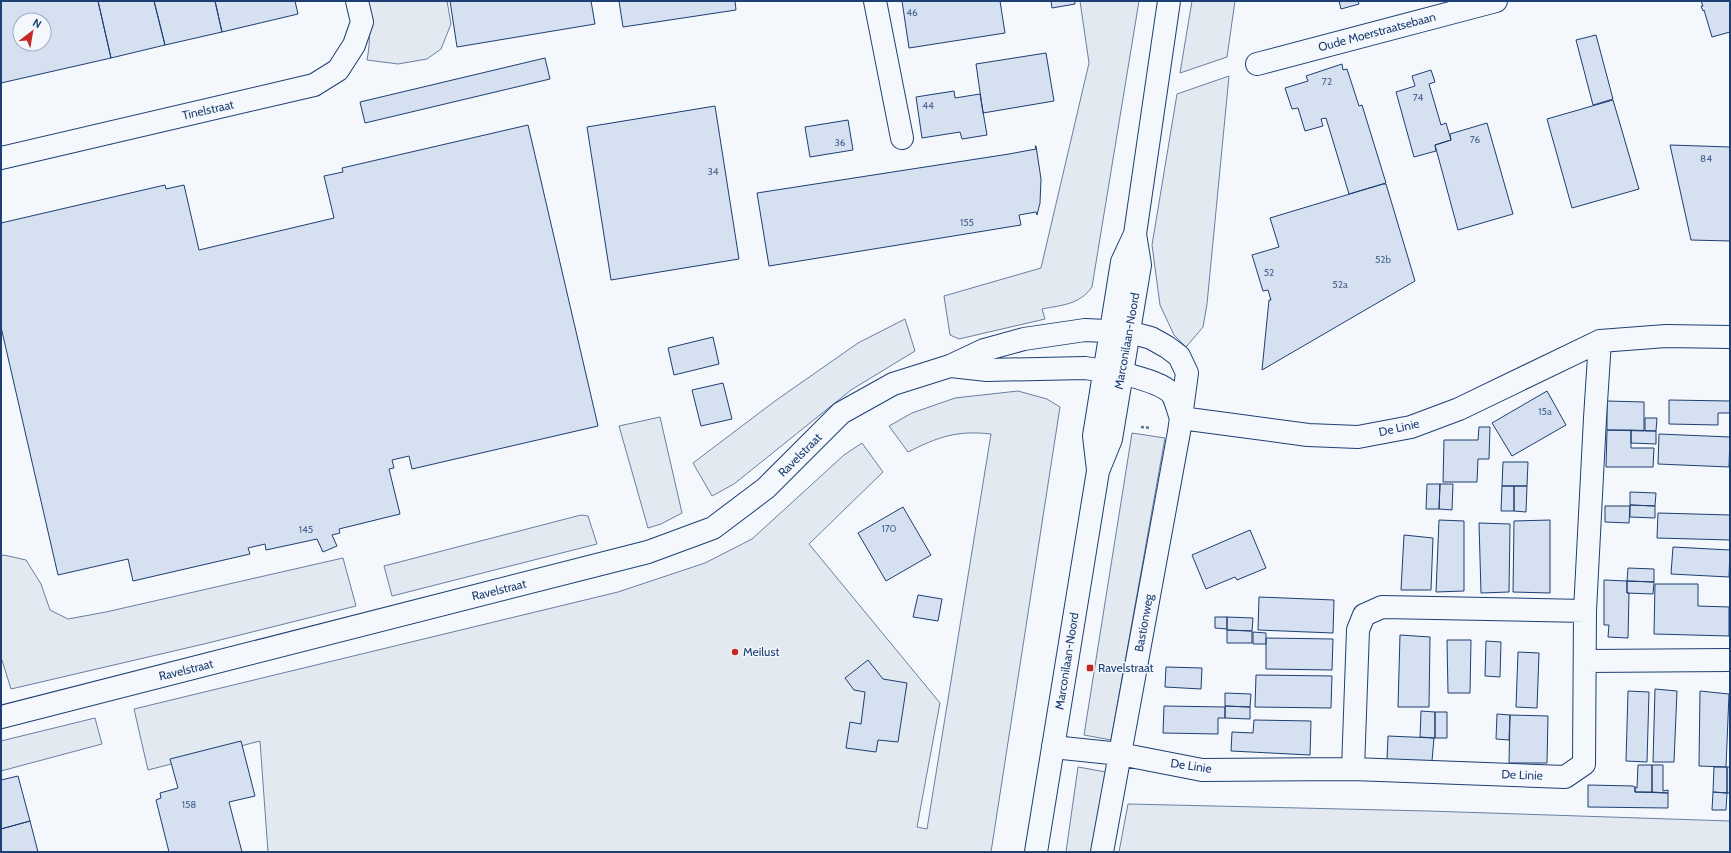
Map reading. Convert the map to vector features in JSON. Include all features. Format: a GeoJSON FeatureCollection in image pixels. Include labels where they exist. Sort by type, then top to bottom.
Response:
{"type":"FeatureCollection","features":[{"type":"Feature","properties":{"kind":"street","name":"Tinelstraat"},"geometry":{"type":"LineString","coordinates":[[1,158],[314,85],[338,70],[354,45],[362,22],[357,1]]}},
{"type":"Feature","properties":{"kind":"street"},"geometry":{"type":"LineString","coordinates":[[874,1],[902,138]]}},
{"type":"Feature","properties":{"kind":"street","name":"Marconilaan-Noord"},"geometry":{"type":"LineString","coordinates":[[1036,852],[1098,471],[1111,439],[1113,372],[1120,331],[1122,262],[1135,234],[1168,1]]}},
{"type":"Feature","properties":{"kind":"street","name":"Oude Moerstraatsebaan"},"geometry":{"type":"LineString","coordinates":[[1257,64],[1496,1]]}},
{"type":"Feature","properties":{"kind":"street","name":"Ravelstraat"},"geometry":{"type":"LineString","coordinates":[[1,718],[648,552],[713,528],[766,488],[841,414],[892,384],[950,366],[984,350],[1024,339],[1085,330],[1120,331]]}},
{"type":"Feature","properties":{"kind":"street","name":"Bastionweg"},"geometry":{"type":"LineString","coordinates":[[1102,852],[1181,418],[1187,373],[1179,356],[1167,347],[1151,338],[1120,331]]}},
{"type":"Feature","properties":{"kind":"street","name":"De Linie"},"geometry":{"type":"LineString","coordinates":[[1181,418],[1308,435],[1358,437],[1411,427],[1460,409],[1600,341],[1666,336],[1730,337]]}},
{"type":"Feature","properties":{"kind":"street","name":"De Linie"},"geometry":{"type":"LineString","coordinates":[[1053,747],[1120,754],[1202,770],[1353,769],[1566,777],[1584,764],[1586,661],[1585,611],[1594,418],[1600,341]]}},
{"type":"Feature","properties":{"kind":"street","name":"Ravelstraat"},"geometry":{"type":"LineString","coordinates":[[950,366],[987,370],[1084,368],[1113,372]]}},
{"type":"Feature","properties":{"kind":"street"},"geometry":{"type":"LineString","coordinates":[[1113,372],[1144,379],[1164,388],[1172,394],[1181,418]]}},
{"type":"Feature","properties":{"kind":"street"},"geometry":{"type":"LineString","coordinates":[[1353,769],[1358,630],[1364,614],[1382,607],[1585,611]]}},
{"type":"Feature","properties":{"kind":"street"},"geometry":{"type":"LineString","coordinates":[[1586,661],[1730,660]]}},
{"type":"Feature","properties":{"kind":"shaded area"},"geometry":{"type":"Polygon","coordinates":[[[366,1],[447,1],[451,24],[441,49],[427,59],[398,64],[367,60],[370,30],[366,1]]]}},
{"type":"Feature","properties":{"kind":"shaded area"},"geometry":{"type":"Polygon","coordinates":[[[1080,1],[1139,1],[1092,287],[1087,293],[1076,301],[1042,309],[1045,319],[959,339],[950,335],[944,296],[1041,268],[1089,63],[1080,1]]]}},
{"type":"Feature","properties":{"kind":"shaded area"},"geometry":{"type":"Polygon","coordinates":[[[1192,1],[1235,1],[1227,57],[1180,73],[1192,1]]]}},
{"type":"Feature","properties":{"kind":"shaded area"},"geometry":{"type":"Polygon","coordinates":[[[1229,76],[1207,304],[1203,327],[1186,347],[1174,335],[1160,305],[1152,245],[1177,94],[1229,76]]]}},
{"type":"Feature","properties":{"kind":"shaded area"},"geometry":{"type":"Polygon","coordinates":[[[905,319],[915,351],[851,390],[734,484],[712,496],[693,463],[775,401],[858,343],[905,319]]]}},
{"type":"Feature","properties":{"kind":"shaded area","name":"Meilust"},"geometry":{"type":"Polygon","coordinates":[[[1018,391],[1047,399],[1060,407],[991,852],[268,852],[260,741],[148,770],[134,709],[618,592],[705,563],[752,539],[844,455],[862,443],[883,472],[809,544],[940,703],[917,827],[927,829],[991,434],[968,433],[948,436],[929,442],[908,452],[889,426],[912,413],[955,398],[1018,391]]]}},
{"type":"Feature","properties":{"kind":"shaded area"},"geometry":{"type":"Polygon","coordinates":[[[660,417],[682,513],[661,524],[648,528],[619,426],[660,417]]]}},
{"type":"Feature","properties":{"kind":"shaded area"},"geometry":{"type":"Polygon","coordinates":[[[1132,433],[1165,438],[1111,740],[1084,735],[1132,433]]]}},
{"type":"Feature","properties":{"kind":"shaded area"},"geometry":{"type":"Polygon","coordinates":[[[581,515],[588,516],[597,544],[392,596],[384,566],[581,515]]]}},
{"type":"Feature","properties":{"kind":"shaded area"},"geometry":{"type":"Polygon","coordinates":[[[4,555],[26,560],[41,584],[50,610],[68,619],[106,612],[343,558],[356,606],[208,643],[11,689],[1,657],[1,556],[4,555]]]}},
{"type":"Feature","properties":{"kind":"shaded area"},"geometry":{"type":"Polygon","coordinates":[[[95,718],[102,744],[1,771],[1,741],[95,718]]]}},
{"type":"Feature","properties":{"kind":"shaded area"},"geometry":{"type":"Polygon","coordinates":[[[1078,767],[1106,772],[1092,852],[1066,852],[1078,767]]]}},
{"type":"Feature","properties":{"kind":"shaded area"},"geometry":{"type":"Polygon","coordinates":[[[1128,804],[1428,811],[1730,821],[1730,852],[1119,852],[1128,804]]]}},
{"type":"Feature","properties":{"kind":"building"},"geometry":{"type":"Polygon","coordinates":[[[1,1],[98,1],[111,58],[1,83],[1,1]]]}},
{"type":"Feature","properties":{"kind":"building"},"geometry":{"type":"Polygon","coordinates":[[[98,1],[154,1],[165,45],[111,58],[98,1]]]}},
{"type":"Feature","properties":{"kind":"building"},"geometry":{"type":"Polygon","coordinates":[[[154,1],[215,1],[222,32],[165,45],[154,1]]]}},
{"type":"Feature","properties":{"kind":"building"},"geometry":{"type":"Polygon","coordinates":[[[215,1],[295,1],[298,14],[222,32],[215,1]]]}},
{"type":"Feature","properties":{"kind":"building"},"geometry":{"type":"Polygon","coordinates":[[[450,1],[591,1],[595,24],[457,47],[450,1]]]}},
{"type":"Feature","properties":{"kind":"building"},"geometry":{"type":"Polygon","coordinates":[[[619,1],[735,1],[736,10],[623,27],[619,1]]]}},
{"type":"Feature","properties":{"kind":"building"},"geometry":{"type":"Polygon","coordinates":[[[902,1],[1000,1],[1005,33],[909,48],[902,1]]]}},
{"type":"Feature","properties":{"kind":"building"},"geometry":{"type":"Polygon","coordinates":[[[1051,1],[1075,1],[1075,4],[1052,8],[1051,1]]]}},
{"type":"Feature","properties":{"kind":"building"},"geometry":{"type":"Polygon","coordinates":[[[1339,1],[1358,1],[1359,4],[1341,9],[1339,1]]]}},
{"type":"Feature","properties":{"kind":"building"},"geometry":{"type":"Polygon","coordinates":[[[1701,1],[1730,1],[1730,32],[1712,37],[1704,10],[1703,11],[1701,6],[1703,6],[1701,1]]]}},
{"type":"Feature","properties":{"kind":"building"},"geometry":{"type":"Polygon","coordinates":[[[1596,35],[1613,99],[1593,105],[1576,40],[1596,35]]]}},
{"type":"Feature","properties":{"kind":"building"},"geometry":{"type":"Polygon","coordinates":[[[1046,53],[1054,101],[983,113],[976,64],[1046,53]]]}},
{"type":"Feature","properties":{"kind":"building"},"geometry":{"type":"Polygon","coordinates":[[[545,58],[550,79],[365,123],[360,102],[545,58]]]}},
{"type":"Feature","properties":{"kind":"building"},"geometry":{"type":"Polygon","coordinates":[[[1342,64],[1343,70],[1347,69],[1359,106],[1362,105],[1386,183],[1349,194],[1326,118],[1321,119],[1323,126],[1305,131],[1298,108],[1292,109],[1285,88],[1308,81],[1306,76],[1342,64]]]}},
{"type":"Feature","properties":{"kind":"building"},"geometry":{"type":"Polygon","coordinates":[[[1431,70],[1435,82],[1429,84],[1441,125],[1446,123],[1451,140],[1435,145],[1436,151],[1414,157],[1396,92],[1415,86],[1412,76],[1431,70]]]}},
{"type":"Feature","properties":{"kind":"building"},"geometry":{"type":"Polygon","coordinates":[[[954,91],[955,98],[980,94],[987,135],[962,139],[960,132],[922,138],[916,97],[954,91]]]}},
{"type":"Feature","properties":{"kind":"building"},"geometry":{"type":"Polygon","coordinates":[[[1613,100],[1639,189],[1572,208],[1547,119],[1613,100]]]}},
{"type":"Feature","properties":{"kind":"building"},"geometry":{"type":"Polygon","coordinates":[[[715,106],[739,259],[611,280],[587,127],[715,106]]]}},
{"type":"Feature","properties":{"kind":"building"},"geometry":{"type":"Polygon","coordinates":[[[848,120],[853,150],[810,157],[805,127],[848,120]]]}},
{"type":"Feature","properties":{"kind":"building"},"geometry":{"type":"Polygon","coordinates":[[[1487,123],[1513,214],[1458,230],[1435,145],[1451,140],[1450,134],[1487,123]]]}},
{"type":"Feature","properties":{"kind":"building"},"geometry":{"type":"Polygon","coordinates":[[[528,125],[598,426],[412,469],[409,456],[392,460],[394,468],[389,469],[400,514],[339,529],[340,533],[332,535],[337,546],[323,552],[317,539],[266,550],[265,544],[248,548],[250,554],[133,581],[128,559],[58,575],[1,327],[1,223],[165,185],[166,189],[184,185],[199,250],[334,218],[324,176],[343,172],[342,168],[528,125]]]}},
{"type":"Feature","properties":{"kind":"building"},"geometry":{"type":"Polygon","coordinates":[[[1670,145],[1730,147],[1730,241],[1691,240],[1670,145]]]}},
{"type":"Feature","properties":{"kind":"building"},"geometry":{"type":"Polygon","coordinates":[[[1036,146],[1041,179],[1040,203],[1037,215],[1036,212],[1019,215],[1021,225],[769,266],[757,193],[1009,154],[1036,149],[1036,146]]]}},
{"type":"Feature","properties":{"kind":"building"},"geometry":{"type":"Polygon","coordinates":[[[1386,184],[1415,281],[1262,370],[1269,300],[1271,300],[1268,290],[1263,291],[1252,255],[1279,247],[1270,218],[1386,184]]]}},
{"type":"Feature","properties":{"kind":"building"},"geometry":{"type":"Polygon","coordinates":[[[713,337],[719,364],[674,375],[668,348],[713,337]]]}},
{"type":"Feature","properties":{"kind":"building"},"geometry":{"type":"Polygon","coordinates":[[[723,383],[732,419],[701,426],[692,390],[723,383]]]}},
{"type":"Feature","properties":{"kind":"building"},"geometry":{"type":"Polygon","coordinates":[[[1547,391],[1566,425],[1512,456],[1492,423],[1547,391]]]}},
{"type":"Feature","properties":{"kind":"building"},"geometry":{"type":"Polygon","coordinates":[[[1669,400],[1730,401],[1730,413],[1718,413],[1718,425],[1669,424],[1669,400]]]}},
{"type":"Feature","properties":{"kind":"building"},"geometry":{"type":"Polygon","coordinates":[[[1607,401],[1644,402],[1644,431],[1607,430],[1607,401]]]}},
{"type":"Feature","properties":{"kind":"building"},"geometry":{"type":"Polygon","coordinates":[[[1645,418],[1657,418],[1656,431],[1645,431],[1645,418]]]}},
{"type":"Feature","properties":{"kind":"building"},"geometry":{"type":"Polygon","coordinates":[[[1479,427],[1490,427],[1489,459],[1478,459],[1477,482],[1443,482],[1444,440],[1478,440],[1479,427]]]}},
{"type":"Feature","properties":{"kind":"building"},"geometry":{"type":"Polygon","coordinates":[[[1607,430],[1631,430],[1631,448],[1654,448],[1653,467],[1606,467],[1607,430]]]}},
{"type":"Feature","properties":{"kind":"building"},"geometry":{"type":"Polygon","coordinates":[[[1631,430],[1656,431],[1656,444],[1631,443],[1631,430]]]}},
{"type":"Feature","properties":{"kind":"building"},"geometry":{"type":"Polygon","coordinates":[[[1659,434],[1730,437],[1729,467],[1658,464],[1659,434]]]}},
{"type":"Feature","properties":{"kind":"building"},"geometry":{"type":"Polygon","coordinates":[[[1503,462],[1528,462],[1527,486],[1502,486],[1503,462]]]}},
{"type":"Feature","properties":{"kind":"building"},"geometry":{"type":"Polygon","coordinates":[[[1427,484],[1440,484],[1439,509],[1426,509],[1427,484]]]}},
{"type":"Feature","properties":{"kind":"building"},"geometry":{"type":"Polygon","coordinates":[[[1440,484],[1453,484],[1452,510],[1439,509],[1440,484]]]}},
{"type":"Feature","properties":{"kind":"building"},"geometry":{"type":"Polygon","coordinates":[[[1502,486],[1514,486],[1514,511],[1501,511],[1502,486]]]}},
{"type":"Feature","properties":{"kind":"building"},"geometry":{"type":"Polygon","coordinates":[[[1514,486],[1527,486],[1526,512],[1514,511],[1514,486]]]}},
{"type":"Feature","properties":{"kind":"building"},"geometry":{"type":"Polygon","coordinates":[[[1630,492],[1656,493],[1655,506],[1630,505],[1630,492]]]}},
{"type":"Feature","properties":{"kind":"building"},"geometry":{"type":"Polygon","coordinates":[[[1630,505],[1655,506],[1655,518],[1630,517],[1630,505]]]}},
{"type":"Feature","properties":{"kind":"building"},"geometry":{"type":"Polygon","coordinates":[[[1605,506],[1630,506],[1629,523],[1605,522],[1605,506]]]}},
{"type":"Feature","properties":{"kind":"building"},"geometry":{"type":"Polygon","coordinates":[[[903,507],[931,555],[886,581],[858,533],[903,507]]]}},
{"type":"Feature","properties":{"kind":"building"},"geometry":{"type":"Polygon","coordinates":[[[1658,513],[1730,515],[1730,540],[1657,538],[1658,513]]]}},
{"type":"Feature","properties":{"kind":"building"},"geometry":{"type":"Polygon","coordinates":[[[1439,520],[1464,521],[1464,591],[1436,592],[1439,520]]]}},
{"type":"Feature","properties":{"kind":"building"},"geometry":{"type":"Polygon","coordinates":[[[1550,520],[1550,593],[1513,592],[1514,521],[1550,520]]]}},
{"type":"Feature","properties":{"kind":"building"},"geometry":{"type":"Polygon","coordinates":[[[1479,523],[1510,524],[1509,592],[1481,593],[1479,523]]]}},
{"type":"Feature","properties":{"kind":"building"},"geometry":{"type":"Polygon","coordinates":[[[1250,530],[1266,568],[1237,580],[1235,577],[1206,589],[1192,555],[1250,530]]]}},
{"type":"Feature","properties":{"kind":"building"},"geometry":{"type":"Polygon","coordinates":[[[1404,535],[1433,538],[1431,590],[1401,590],[1404,535]]]}},
{"type":"Feature","properties":{"kind":"building"},"geometry":{"type":"Polygon","coordinates":[[[1673,547],[1730,550],[1729,577],[1671,574],[1673,547]]]}},
{"type":"Feature","properties":{"kind":"building"},"geometry":{"type":"Polygon","coordinates":[[[1628,568],[1654,569],[1654,582],[1627,581],[1628,568]]]}},
{"type":"Feature","properties":{"kind":"building"},"geometry":{"type":"Polygon","coordinates":[[[1604,580],[1627,581],[1627,593],[1629,593],[1628,638],[1608,637],[1609,625],[1604,625],[1604,580]]]}},
{"type":"Feature","properties":{"kind":"building"},"geometry":{"type":"Polygon","coordinates":[[[1627,581],[1654,582],[1653,594],[1627,593],[1627,581]]]}},
{"type":"Feature","properties":{"kind":"building"},"geometry":{"type":"Polygon","coordinates":[[[1655,584],[1698,584],[1698,606],[1729,607],[1729,636],[1654,634],[1655,584]]]}},
{"type":"Feature","properties":{"kind":"building"},"geometry":{"type":"Polygon","coordinates":[[[918,595],[942,599],[938,621],[913,617],[918,595]]]}},
{"type":"Feature","properties":{"kind":"building"},"geometry":{"type":"Polygon","coordinates":[[[1259,597],[1334,600],[1333,633],[1258,630],[1259,597]]]}},
{"type":"Feature","properties":{"kind":"building"},"geometry":{"type":"Polygon","coordinates":[[[1215,617],[1227,617],[1227,629],[1215,628],[1215,617]]]}},
{"type":"Feature","properties":{"kind":"building"},"geometry":{"type":"Polygon","coordinates":[[[1227,617],[1253,618],[1252,631],[1227,630],[1227,617]]]}},
{"type":"Feature","properties":{"kind":"building"},"geometry":{"type":"Polygon","coordinates":[[[1227,630],[1252,631],[1252,643],[1227,643],[1227,630]]]}},
{"type":"Feature","properties":{"kind":"building"},"geometry":{"type":"Polygon","coordinates":[[[1253,632],[1266,633],[1266,644],[1253,644],[1253,632]]]}},
{"type":"Feature","properties":{"kind":"building"},"geometry":{"type":"Polygon","coordinates":[[[1400,635],[1430,637],[1429,707],[1398,707],[1400,635]]]}},
{"type":"Feature","properties":{"kind":"building"},"geometry":{"type":"Polygon","coordinates":[[[1266,638],[1333,639],[1332,670],[1266,669],[1266,638]]]}},
{"type":"Feature","properties":{"kind":"building"},"geometry":{"type":"Polygon","coordinates":[[[1447,640],[1471,640],[1470,693],[1448,693],[1447,640]]]}},
{"type":"Feature","properties":{"kind":"building"},"geometry":{"type":"Polygon","coordinates":[[[1486,641],[1501,642],[1500,677],[1485,676],[1486,641]]]}},
{"type":"Feature","properties":{"kind":"building"},"geometry":{"type":"Polygon","coordinates":[[[1518,652],[1539,653],[1537,708],[1516,707],[1518,652]]]}},
{"type":"Feature","properties":{"kind":"building"},"geometry":{"type":"Polygon","coordinates":[[[868,660],[883,679],[907,683],[898,742],[878,740],[876,752],[846,748],[850,722],[861,724],[865,692],[854,690],[845,678],[868,660]]]}},
{"type":"Feature","properties":{"kind":"building"},"geometry":{"type":"Polygon","coordinates":[[[1166,667],[1202,668],[1201,689],[1165,687],[1166,667]]]}},
{"type":"Feature","properties":{"kind":"building"},"geometry":{"type":"Polygon","coordinates":[[[1256,675],[1332,676],[1331,708],[1255,707],[1256,675]]]}},
{"type":"Feature","properties":{"kind":"building"},"geometry":{"type":"Polygon","coordinates":[[[1655,689],[1677,691],[1674,762],[1653,762],[1655,689]]]}},
{"type":"Feature","properties":{"kind":"building"},"geometry":{"type":"Polygon","coordinates":[[[1628,691],[1649,692],[1647,762],[1626,761],[1628,691]]]}},
{"type":"Feature","properties":{"kind":"building"},"geometry":{"type":"Polygon","coordinates":[[[1700,691],[1729,694],[1726,767],[1699,766],[1700,691]]]}},
{"type":"Feature","properties":{"kind":"building"},"geometry":{"type":"Polygon","coordinates":[[[1225,693],[1251,694],[1250,707],[1225,706],[1225,693]]]}},
{"type":"Feature","properties":{"kind":"building"},"geometry":{"type":"Polygon","coordinates":[[[1164,706],[1225,707],[1225,718],[1218,718],[1218,734],[1163,733],[1164,706]]]}},
{"type":"Feature","properties":{"kind":"building"},"geometry":{"type":"Polygon","coordinates":[[[1225,706],[1250,707],[1250,719],[1225,718],[1225,706]]]}},
{"type":"Feature","properties":{"kind":"building"},"geometry":{"type":"Polygon","coordinates":[[[1421,711],[1435,712],[1435,738],[1420,737],[1421,711]]]}},
{"type":"Feature","properties":{"kind":"building"},"geometry":{"type":"Polygon","coordinates":[[[1435,712],[1447,712],[1447,738],[1435,738],[1435,712]]]}},
{"type":"Feature","properties":{"kind":"building"},"geometry":{"type":"Polygon","coordinates":[[[1497,714],[1510,715],[1509,740],[1496,739],[1497,714]]]}},
{"type":"Feature","properties":{"kind":"building"},"geometry":{"type":"Polygon","coordinates":[[[1510,715],[1548,716],[1547,763],[1509,763],[1510,715]]]}},
{"type":"Feature","properties":{"kind":"building"},"geometry":{"type":"Polygon","coordinates":[[[1254,720],[1311,721],[1310,755],[1231,751],[1232,732],[1253,733],[1254,720]]]}},
{"type":"Feature","properties":{"kind":"building"},"geometry":{"type":"Polygon","coordinates":[[[1388,736],[1434,738],[1432,761],[1387,760],[1388,736]]]}},
{"type":"Feature","properties":{"kind":"building"},"geometry":{"type":"Polygon","coordinates":[[[241,741],[255,796],[229,802],[242,852],[169,852],[156,800],[161,798],[160,793],[178,788],[170,759],[241,741]]]}},
{"type":"Feature","properties":{"kind":"building"},"geometry":{"type":"Polygon","coordinates":[[[1638,765],[1652,765],[1652,792],[1635,792],[1635,787],[1637,788],[1638,765]]]}},
{"type":"Feature","properties":{"kind":"building"},"geometry":{"type":"Polygon","coordinates":[[[1652,765],[1663,765],[1663,791],[1668,790],[1668,793],[1652,792],[1652,765]]]}},
{"type":"Feature","properties":{"kind":"building"},"geometry":{"type":"Polygon","coordinates":[[[1714,767],[1727,767],[1727,793],[1713,792],[1714,767]]]}},
{"type":"Feature","properties":{"kind":"building"},"geometry":{"type":"Polygon","coordinates":[[[1727,767],[1730,767],[1730,793],[1727,793],[1727,767]]]}},
{"type":"Feature","properties":{"kind":"building"},"geometry":{"type":"Polygon","coordinates":[[[18,776],[30,821],[1,829],[1,780],[18,776]]]}},
{"type":"Feature","properties":{"kind":"building"},"geometry":{"type":"Polygon","coordinates":[[[1588,785],[1633,786],[1635,787],[1635,792],[1668,793],[1668,808],[1588,807],[1588,785]]]}},
{"type":"Feature","properties":{"kind":"building"},"geometry":{"type":"Polygon","coordinates":[[[1713,792],[1727,793],[1726,810],[1712,810],[1713,792]]]}},
{"type":"Feature","properties":{"kind":"building"},"geometry":{"type":"Polygon","coordinates":[[[30,821],[38,852],[1,852],[1,829],[30,821]]]}},
{"type":"Feature","properties":{"kind":"place","name":"Meilust"},"geometry":{"type":"Point","coordinates":[735,652]}},
{"type":"Feature","properties":{"kind":"place","name":"Ravelstraat"},"geometry":{"type":"Point","coordinates":[1090,668]}}]}
